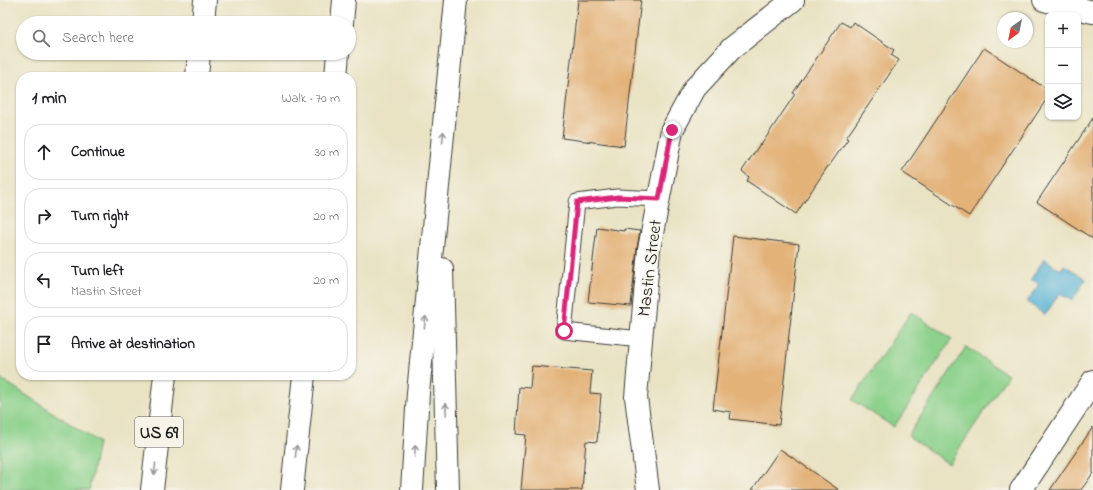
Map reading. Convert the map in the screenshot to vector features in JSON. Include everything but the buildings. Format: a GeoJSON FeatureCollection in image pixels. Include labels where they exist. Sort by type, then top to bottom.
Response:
{"type":"FeatureCollection","features":[{"type":"Feature","properties":{"kind":"main road"},"geometry":{"type":"LineString","coordinates":[[204,16],[205,0]]}},
{"type":"Feature","properties":{"kind":"main road"},"geometry":{"type":"LineString","coordinates":[[343,16],[344,0]]}},
{"type":"Feature","properties":{"kind":"main road"},"geometry":{"type":"LineString","coordinates":[[412,490],[418,392],[456,0]]}},
{"type":"Feature","properties":{"kind":"main road","name":"Mastin Street"},"geometry":{"type":"LineString","coordinates":[[648,490],[636,397],[649,249],[672,130],[695,88],[732,48],[793,0]]}},
{"type":"Feature","properties":{"kind":"main road"},"geometry":{"type":"LineString","coordinates":[[1044,0],[1093,12]]}},
{"type":"Feature","properties":{"kind":"main road"},"geometry":{"type":"LineString","coordinates":[[197,72],[198,60]]}},
{"type":"Feature","properties":{"kind":"main road"},"geometry":{"type":"LineString","coordinates":[[336,72],[337,60]]}},
{"type":"Feature","properties":{"kind":"main road"},"geometry":{"type":"LineString","coordinates":[[439,176],[448,490]]}},
{"type":"Feature","properties":{"kind":"main road","name":"US 69"},"geometry":{"type":"LineString","coordinates":[[152,490],[164,380]]}},
{"type":"Feature","properties":{"kind":"main road"},"geometry":{"type":"LineString","coordinates":[[292,490],[303,380]]}},
{"type":"Feature","properties":{"kind":"main road"},"geometry":{"type":"LineString","coordinates":[[1021,490],[1093,381]]}},
{"type":"Feature","properties":{"kind":"lane"},"geometry":{"type":"LineString","coordinates":[[641,339],[564,331],[577,202],[618,197],[659,199]]}},
{"type":"Feature","properties":{"kind":"green space"},"geometry":{"type":"Polygon","coordinates":[[[911,312],[952,339],[894,427],[852,400],[911,312]]]}},
{"type":"Feature","properties":{"kind":"green space"},"geometry":{"type":"Polygon","coordinates":[[[966,347],[1008,375],[949,464],[908,436],[966,347]]]}},
{"type":"Feature","properties":{"kind":"green space"},"geometry":{"type":"Polygon","coordinates":[[[0,378],[98,442],[89,490],[0,490],[0,378]]]}},
{"type":"Feature","properties":{"kind":"water"},"geometry":{"type":"Polygon","coordinates":[[[1044,259],[1061,270],[1064,265],[1086,279],[1072,301],[1060,293],[1045,315],[1027,302],[1039,284],[1031,279],[1044,259]]]}},
{"type":"Feature","properties":{"kind":"route"},"geometry":{"type":"LineString","coordinates":[[564,331],[577,202],[618,197],[659,199],[672,130]]}}]}
